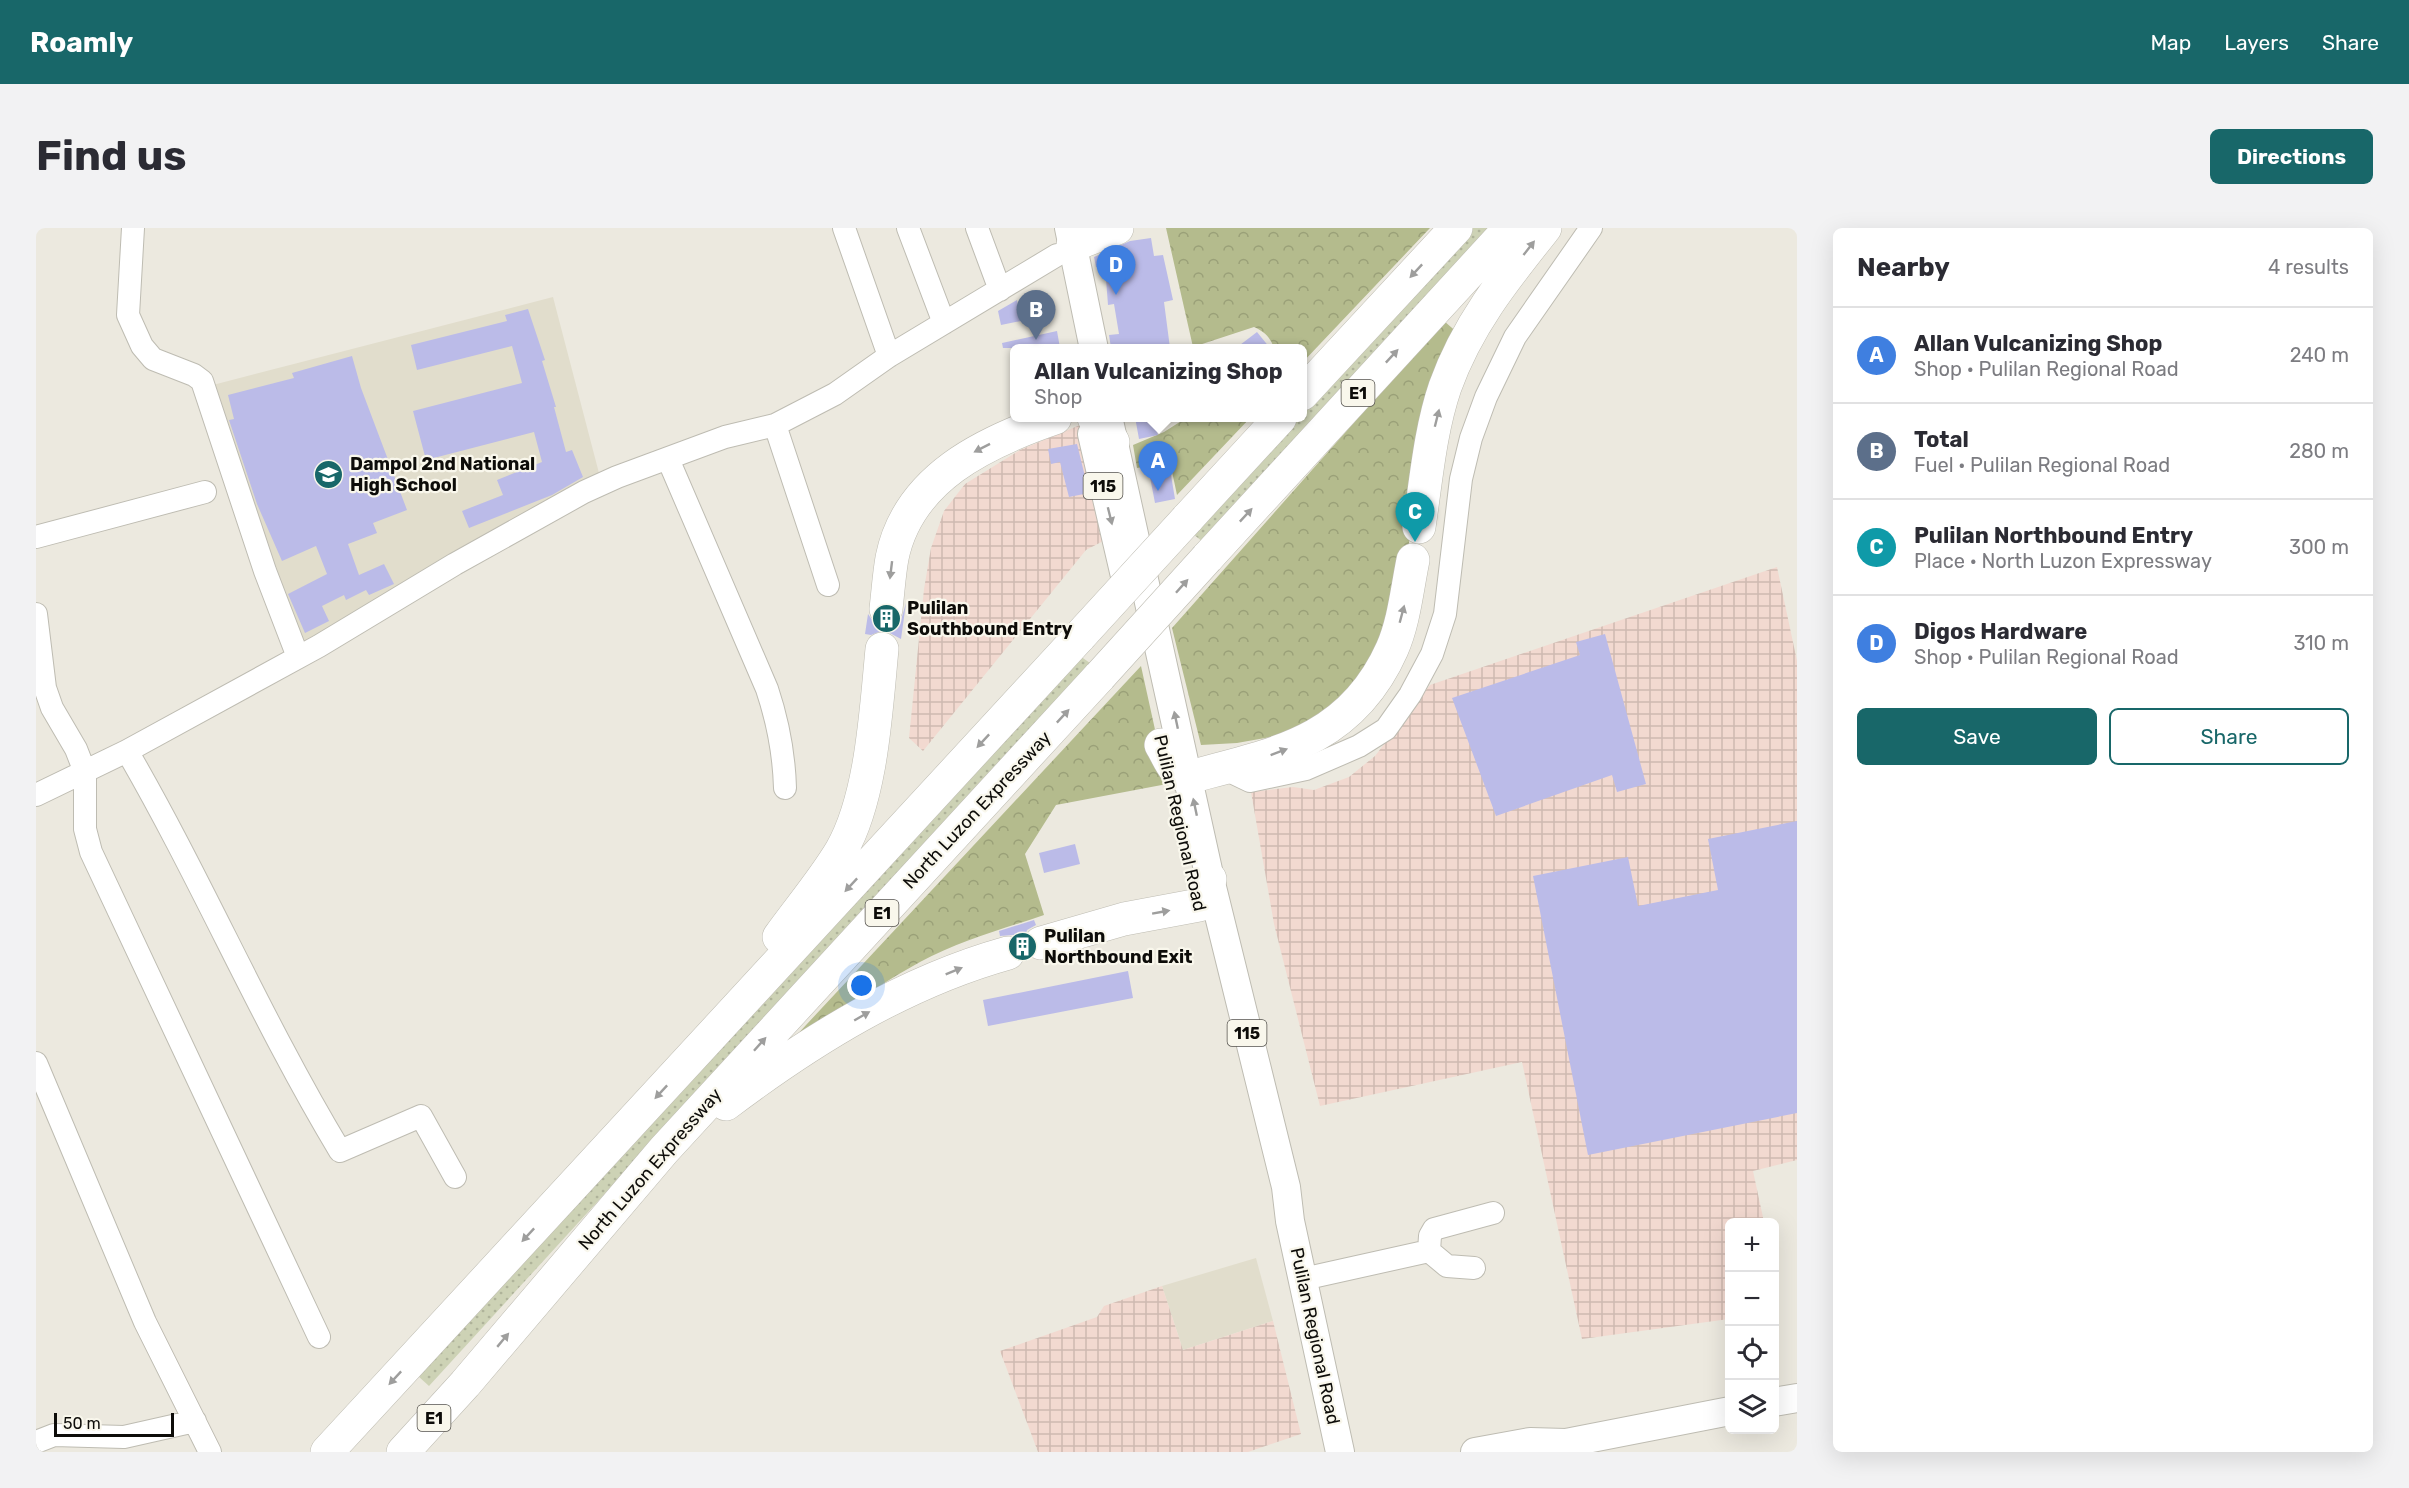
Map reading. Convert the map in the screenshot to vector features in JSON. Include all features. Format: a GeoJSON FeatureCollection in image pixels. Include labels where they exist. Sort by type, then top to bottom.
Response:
{"type":"FeatureCollection","features":[{"type":"Feature","properties":{"kind":"highway"},"geometry":{"type":"LineString","coordinates":[[1063,239],[1118,228]]}},
{"type":"Feature","properties":{"kind":"highway","name":"E1"},"geometry":{"type":"LineString","coordinates":[[1307,389],[1456,228]]}},
{"type":"Feature","properties":{"kind":"highway","name":"North Luzon Expressway"},"geometry":{"type":"LineString","coordinates":[[403,1452],[465,1384],[664,1150],[1510,228]]}},
{"type":"Feature","properties":{"kind":"highway"},"geometry":{"type":"LineString","coordinates":[[1419,527],[1434,432],[1445,388],[1461,349],[1489,300],[1545,228]]}},
{"type":"Feature","properties":{"kind":"highway"},"geometry":{"type":"LineString","coordinates":[[886,609],[892,557],[913,507],[928,486],[971,454],[1004,437],[1042,422]]}},
{"type":"Feature","properties":{"kind":"highway","name":"E1"},"geometry":{"type":"LineString","coordinates":[[327,1452],[700,1050],[1275,422]]}},
{"type":"Feature","properties":{"kind":"highway"},"geometry":{"type":"LineString","coordinates":[[1161,745],[1176,771],[1184,777],[1189,777],[1266,757],[1310,740],[1337,722],[1359,702],[1377,679],[1393,647],[1413,560]]}},
{"type":"Feature","properties":{"kind":"highway"},"geometry":{"type":"LineString","coordinates":[[700,1050],[842,850],[856,815],[863,787],[875,719],[882,649]]}},
{"type":"Feature","properties":{"kind":"highway"},"geometry":{"type":"LineString","coordinates":[[1041,944],[1204,892]]}},
{"type":"Feature","properties":{"kind":"highway"},"geometry":{"type":"LineString","coordinates":[[664,1150],[775,1067],[892,998],[976,962],[1008,953]]}},
{"type":"Feature","properties":{"kind":"main road"},"geometry":{"type":"LineString","coordinates":[[1063,239],[1075,344]]}},
{"type":"Feature","properties":{"kind":"main road"},"geometry":{"type":"LineString","coordinates":[[1063,239],[1093,344]]}},
{"type":"Feature","properties":{"kind":"main road","name":"Pulilan Regional Road"},"geometry":{"type":"LineString","coordinates":[[1089,422],[1147,672],[1161,745],[1204,892],[1264,1173],[1280,1211],[1290,1221],[1342,1450]]}},
{"type":"Feature","properties":{"kind":"main road","name":"Pulilan Regional Road"},"geometry":{"type":"LineString","coordinates":[[1105,426],[1189,777],[1204,892]]}},
{"type":"Feature","properties":{"kind":"main road"},"geometry":{"type":"LineString","coordinates":[[1779,1401],[1797,1398]]}},
{"type":"Feature","properties":{"kind":"main road"},"geometry":{"type":"LineString","coordinates":[[1475,1452],[1530,1442],[1557,1448],[1725,1412]]}},
{"type":"Feature","properties":{"kind":"street"},"geometry":{"type":"LineString","coordinates":[[133,228],[128,315],[142,346],[153,359],[194,375],[202,381],[265,571],[298,657]]}},
{"type":"Feature","properties":{"kind":"street"},"geometry":{"type":"LineString","coordinates":[[844,228],[889,356]]}},
{"type":"Feature","properties":{"kind":"street"},"geometry":{"type":"LineString","coordinates":[[908,228],[944,323]]}},
{"type":"Feature","properties":{"kind":"street"},"geometry":{"type":"LineString","coordinates":[[977,228],[1000,290]]}},
{"type":"Feature","properties":{"kind":"street"},"geometry":{"type":"LineString","coordinates":[[1222,768],[1250,781],[1306,769],[1359,746],[1386,729],[1410,695],[1432,654],[1445,614],[1461,480],[1471,438],[1486,397],[1515,337],[1591,228]]}},
{"type":"Feature","properties":{"kind":"street"},"geometry":{"type":"LineString","coordinates":[[36,795],[127,751],[298,657],[455,564],[584,492],[617,477],[725,437],[775,425],[835,394],[889,356],[1000,290],[1063,239]]}},
{"type":"Feature","properties":{"kind":"street"},"geometry":{"type":"LineString","coordinates":[[775,425],[828,585]]}},
{"type":"Feature","properties":{"kind":"street"},"geometry":{"type":"LineString","coordinates":[[668,459],[767,689],[779,727],[785,788]]}},
{"type":"Feature","properties":{"kind":"street"},"geometry":{"type":"LineString","coordinates":[[36,537],[205,492]]}},
{"type":"Feature","properties":{"kind":"street"},"geometry":{"type":"LineString","coordinates":[[36,614],[45,688],[52,708],[76,749],[85,772],[85,829],[91,852],[320,1337]]}},
{"type":"Feature","properties":{"kind":"street"},"geometry":{"type":"LineString","coordinates":[[127,751],[165,816],[308,1098],[340,1151],[421,1116],[455,1177]]}},
{"type":"Feature","properties":{"kind":"street"},"geometry":{"type":"LineString","coordinates":[[36,1063],[145,1322],[210,1452]]}},
{"type":"Feature","properties":{"kind":"street"},"geometry":{"type":"LineString","coordinates":[[1429,1251],[1430,1236],[1434,1229],[1493,1213]]}},
{"type":"Feature","properties":{"kind":"street"},"geometry":{"type":"LineString","coordinates":[[1429,1251],[1447,1266],[1474,1268]]}},
{"type":"Feature","properties":{"kind":"street"},"geometry":{"type":"LineString","coordinates":[[1303,1279],[1429,1251]]}},
{"type":"Feature","properties":{"kind":"street"},"geometry":{"type":"LineString","coordinates":[[36,1442],[54,1435],[124,1437],[195,1421]]}},
{"type":"Feature","properties":{"kind":"shaded area"},"geometry":{"type":"Polygon","coordinates":[[[553,297],[600,477],[300,648],[209,386],[553,297]]]}},
{"type":"Feature","properties":{"kind":"shaded area"},"geometry":{"type":"Polygon","coordinates":[[[1080,425],[1109,538],[1086,550],[923,751],[909,738],[924,589],[931,548],[944,511],[965,484],[1020,450],[1080,425]]]}},
{"type":"Feature","properties":{"kind":"shaded area"},"geometry":{"type":"Polygon","coordinates":[[[1777,567],[1797,661],[1797,1160],[1753,1171],[1763,1218],[1725,1218],[1725,1320],[1582,1339],[1522,1062],[1320,1106],[1274,924],[1251,792],[1293,787],[1314,790],[1349,777],[1375,756],[1430,685],[1777,567]]]}},
{"type":"Feature","properties":{"kind":"shaded area"},"geometry":{"type":"Polygon","coordinates":[[[1256,1258],[1273,1321],[1183,1350],[1162,1286],[1256,1258]]]}},
{"type":"Feature","properties":{"kind":"shaded area"},"geometry":{"type":"Polygon","coordinates":[[[1162,1286],[1183,1350],[1273,1321],[1301,1434],[1248,1452],[1038,1452],[1000,1351],[1097,1317],[1104,1306],[1162,1286]]]}},
{"type":"Feature","properties":{"kind":"green space"},"geometry":{"type":"Polygon","coordinates":[[[1166,228],[1430,228],[1307,358],[1307,344],[1272,344],[1267,335],[1254,327],[1202,344],[1192,344],[1166,228]]]}},
{"type":"Feature","properties":{"kind":"green space"},"geometry":{"type":"Polygon","coordinates":[[[1470,228],[1492,228],[1203,542],[1193,534],[1295,422],[1307,422],[1307,408],[1470,228]]]}},
{"type":"Feature","properties":{"kind":"green space"},"geometry":{"type":"Polygon","coordinates":[[[1444,321],[1459,334],[1435,397],[1399,599],[1358,684],[1330,709],[1281,735],[1237,743],[1201,745],[1172,628],[1444,321]]]}},
{"type":"Feature","properties":{"kind":"green space"},"geometry":{"type":"Polygon","coordinates":[[[1180,422],[1246,422],[1177,495],[1170,462],[1137,468],[1133,445],[1164,432],[1180,422]]]}},
{"type":"Feature","properties":{"kind":"green space"},"geometry":{"type":"Polygon","coordinates":[[[1080,656],[1090,663],[429,1386],[418,1376],[1080,656]]]}},
{"type":"Feature","properties":{"kind":"green space"},"geometry":{"type":"Polygon","coordinates":[[[1141,666],[1167,784],[1056,805],[1025,854],[1044,915],[966,942],[920,962],[866,995],[779,1054],[1141,666]]]}},
{"type":"Feature","properties":{"kind":"building"},"geometry":{"type":"Polygon","coordinates":[[[1151,238],[1154,256],[1163,255],[1173,300],[1164,302],[1169,344],[1110,344],[1109,335],[1119,334],[1114,304],[1108,305],[1105,266],[1096,267],[1094,257],[1130,241],[1151,238]]]}},
{"type":"Feature","properties":{"kind":"building"},"geometry":{"type":"Polygon","coordinates":[[[1017,300],[1021,321],[1001,325],[998,311],[1017,300]]]}},
{"type":"Feature","properties":{"kind":"building"},"geometry":{"type":"Polygon","coordinates":[[[528,309],[545,360],[542,361],[556,407],[554,407],[566,452],[572,450],[583,477],[552,495],[469,528],[462,511],[503,495],[497,480],[542,462],[534,432],[426,460],[413,411],[522,383],[512,346],[417,370],[411,345],[507,321],[505,315],[528,309]]]}},
{"type":"Feature","properties":{"kind":"building"},"geometry":{"type":"Polygon","coordinates":[[[1057,331],[1059,344],[1010,344],[1010,348],[1003,348],[1002,343],[1057,331]]]}},
{"type":"Feature","properties":{"kind":"building"},"geometry":{"type":"Polygon","coordinates":[[[1257,332],[1267,344],[1241,344],[1257,332]]]}},
{"type":"Feature","properties":{"kind":"building","name":"Dampol 2nd National High School"},"geometry":{"type":"Polygon","coordinates":[[[352,356],[361,388],[407,510],[373,523],[377,533],[348,544],[359,575],[384,564],[394,584],[369,595],[366,590],[346,600],[344,595],[322,606],[329,621],[305,633],[288,594],[327,574],[316,546],[282,561],[257,504],[229,420],[234,419],[228,395],[294,378],[292,373],[352,356]]]}},
{"type":"Feature","properties":{"kind":"building"},"geometry":{"type":"Polygon","coordinates":[[[1136,422],[1155,422],[1158,435],[1139,439],[1136,422]]]}},
{"type":"Feature","properties":{"kind":"building"},"geometry":{"type":"Polygon","coordinates":[[[1077,444],[1089,493],[1069,497],[1060,462],[1051,464],[1048,449],[1077,444]]]}},
{"type":"Feature","properties":{"kind":"building"},"geometry":{"type":"Polygon","coordinates":[[[1169,463],[1175,499],[1155,503],[1150,477],[1157,476],[1155,466],[1169,463]]]}},
{"type":"Feature","properties":{"kind":"building"},"geometry":{"type":"Polygon","coordinates":[[[906,603],[901,639],[884,630],[871,635],[865,634],[868,614],[875,624],[885,628],[893,626],[901,620],[906,603]]]}},
{"type":"Feature","properties":{"kind":"building"},"geometry":{"type":"Polygon","coordinates":[[[1605,634],[1646,784],[1617,792],[1612,775],[1496,816],[1452,698],[1580,655],[1576,642],[1605,634]]]}},
{"type":"Feature","properties":{"kind":"building"},"geometry":{"type":"Polygon","coordinates":[[[1797,821],[1797,1113],[1588,1155],[1533,876],[1628,857],[1638,906],[1718,890],[1708,839],[1797,821]]]}},
{"type":"Feature","properties":{"kind":"building"},"geometry":{"type":"Polygon","coordinates":[[[1075,844],[1080,864],[1044,873],[1039,853],[1075,844]]]}},
{"type":"Feature","properties":{"kind":"building"},"geometry":{"type":"Polygon","coordinates":[[[1034,920],[1036,925],[1027,930],[1023,942],[1013,935],[1000,936],[999,931],[1034,920]]]}},
{"type":"Feature","properties":{"kind":"building"},"geometry":{"type":"Polygon","coordinates":[[[1128,971],[1133,998],[988,1026],[983,1000],[1128,971]]]}},
{"type":"Feature","properties":{"kind":"place","name":"Digos Hardware"},"geometry":{"type":"Point","coordinates":[1116,295]}},
{"type":"Feature","properties":{"kind":"place","name":"Total"},"geometry":{"type":"Point","coordinates":[1036,340]}},
{"type":"Feature","properties":{"kind":"place","name":"Dampol 2nd National High School"},"geometry":{"type":"Point","coordinates":[329,474]}},
{"type":"Feature","properties":{"kind":"place","name":"Allan Vulcanizing Shop"},"geometry":{"type":"Point","coordinates":[1158,491]}},
{"type":"Feature","properties":{"kind":"place","name":"Pulilan Northbound Entry"},"geometry":{"type":"Point","coordinates":[1415,542]}},
{"type":"Feature","properties":{"kind":"place","name":"Pulilan Southbound Entry"},"geometry":{"type":"Point","coordinates":[886,618]}},
{"type":"Feature","properties":{"kind":"place","name":"Pulilan Northbound Exit"},"geometry":{"type":"Point","coordinates":[1023,946]}}]}
